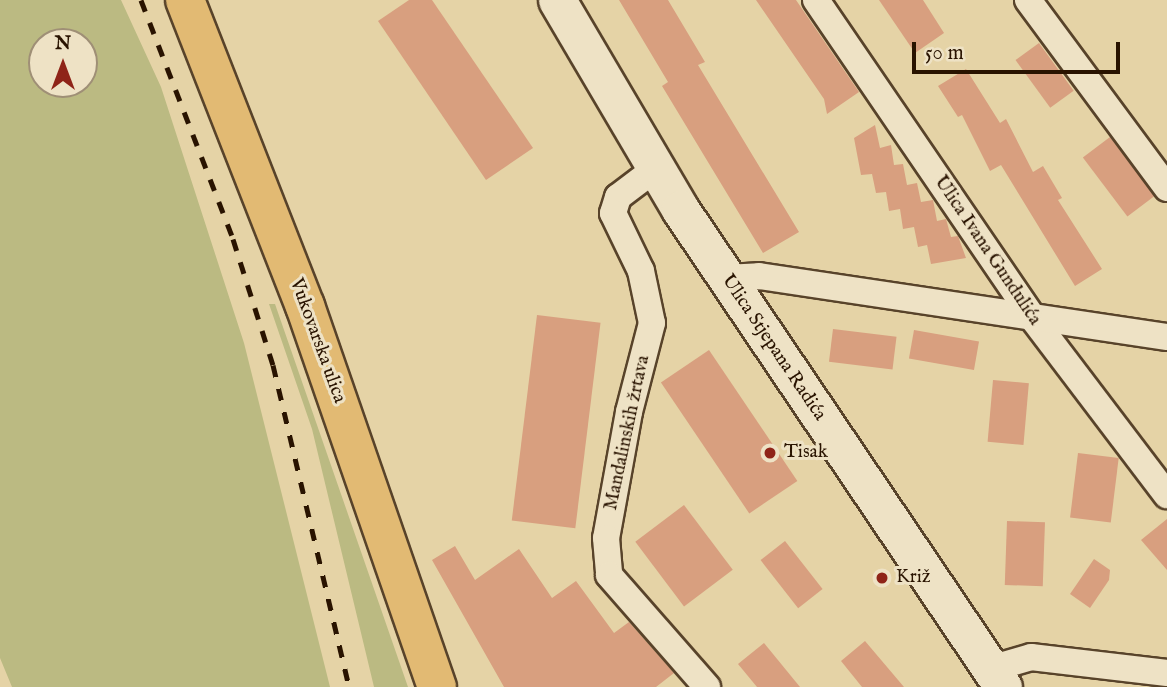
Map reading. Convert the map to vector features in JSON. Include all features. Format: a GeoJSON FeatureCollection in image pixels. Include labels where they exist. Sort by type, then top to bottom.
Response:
{"type":"FeatureCollection","features":[{"type":"Feature","properties":{"kind":"main road","name":"Vukovarska ulica"},"geometry":{"type":"LineString","coordinates":[[185,0],[305,306],[437,687]]}},
{"type":"Feature","properties":{"kind":"main road","name":"Ulica Stjepana Radića"},"geometry":{"type":"LineString","coordinates":[[557,0],[655,169],[725,278],[997,678]]}},
{"type":"Feature","properties":{"kind":"street","name":"Ulica Ivana Gundulića"},"geometry":{"type":"LineString","coordinates":[[816,0],[1034,320],[1167,495]]}},
{"type":"Feature","properties":{"kind":"street"},"geometry":{"type":"LineString","coordinates":[[1028,0],[1167,188]]}},
{"type":"Feature","properties":{"kind":"street","name":"Mandalinskih žrtava"},"geometry":{"type":"LineString","coordinates":[[655,169],[618,197],[613,212],[641,271],[652,323],[629,412],[606,537],[608,575],[707,687]]}},
{"type":"Feature","properties":{"kind":"street"},"geometry":{"type":"LineString","coordinates":[[725,278],[784,279],[1034,320],[1167,337]]}},
{"type":"Feature","properties":{"kind":"street"},"geometry":{"type":"LineString","coordinates":[[997,678],[1031,657],[1167,673]]}},
{"type":"Feature","properties":{"kind":"shaded area"},"geometry":{"type":"Polygon","coordinates":[[[0,0],[121,0],[161,87],[244,343],[330,687],[12,687],[0,658],[0,0]]]}},
{"type":"Feature","properties":{"kind":"shaded area"},"geometry":{"type":"Polygon","coordinates":[[[269,304],[275,304],[408,687],[374,687],[312,429],[269,304]]]}},
{"type":"Feature","properties":{"kind":"building"},"geometry":{"type":"Polygon","coordinates":[[[409,0],[432,0],[533,148],[486,180],[378,21],[409,0]]]}},
{"type":"Feature","properties":{"kind":"building"},"geometry":{"type":"Polygon","coordinates":[[[619,0],[668,0],[705,62],[698,65],[799,232],[763,253],[662,86],[668,82],[619,0]]]}},
{"type":"Feature","properties":{"kind":"building"},"geometry":{"type":"Polygon","coordinates":[[[756,0],[796,0],[859,92],[827,114],[824,99],[756,0]]]}},
{"type":"Feature","properties":{"kind":"building"},"geometry":{"type":"Polygon","coordinates":[[[879,0],[923,0],[944,33],[915,53],[879,0]]]}},
{"type":"Feature","properties":{"kind":"building"},"geometry":{"type":"Polygon","coordinates":[[[1039,43],[1074,91],[1050,108],[1016,60],[1039,43]]]}},
{"type":"Feature","properties":{"kind":"building"},"geometry":{"type":"Polygon","coordinates":[[[966,69],[1000,123],[1006,119],[1033,172],[1043,166],[1062,198],[1058,200],[1102,269],[1075,286],[1001,165],[990,171],[962,115],[958,117],[938,86],[966,69]]]}},
{"type":"Feature","properties":{"kind":"building"},"geometry":{"type":"Polygon","coordinates":[[[875,125],[880,148],[891,145],[894,165],[903,164],[907,185],[917,183],[921,202],[933,200],[937,221],[946,219],[951,237],[958,236],[966,258],[931,264],[927,245],[918,247],[914,227],[903,229],[900,209],[889,211],[886,192],[876,193],[872,174],[861,175],[854,138],[875,125]]]}},
{"type":"Feature","properties":{"kind":"building"},"geometry":{"type":"Polygon","coordinates":[[[1110,137],[1155,196],[1127,217],[1083,157],[1110,137]]]}},
{"type":"Feature","properties":{"kind":"building"},"geometry":{"type":"Polygon","coordinates":[[[537,315],[601,323],[575,528],[512,520],[537,315]]]}},
{"type":"Feature","properties":{"kind":"building"},"geometry":{"type":"Polygon","coordinates":[[[833,329],[897,337],[893,370],[829,362],[833,329]]]}},
{"type":"Feature","properties":{"kind":"building"},"geometry":{"type":"Polygon","coordinates":[[[914,330],[979,341],[974,370],[909,359],[914,330]]]}},
{"type":"Feature","properties":{"kind":"building"},"geometry":{"type":"Polygon","coordinates":[[[709,350],[797,481],[749,513],[661,382],[709,350]]]}},
{"type":"Feature","properties":{"kind":"building"},"geometry":{"type":"Polygon","coordinates":[[[993,380],[1029,383],[1023,445],[988,442],[993,380]]]}},
{"type":"Feature","properties":{"kind":"building"},"geometry":{"type":"Polygon","coordinates":[[[1078,453],[1119,458],[1111,523],[1070,518],[1078,453]]]}},
{"type":"Feature","properties":{"kind":"building"},"geometry":{"type":"Polygon","coordinates":[[[684,505],[733,570],[684,606],[635,542],[684,505]]]}},
{"type":"Feature","properties":{"kind":"building"},"geometry":{"type":"Polygon","coordinates":[[[1167,519],[1167,570],[1141,540],[1167,519]]]}},
{"type":"Feature","properties":{"kind":"building"},"geometry":{"type":"Polygon","coordinates":[[[1007,521],[1045,522],[1043,586],[1005,585],[1007,521]]]}},
{"type":"Feature","properties":{"kind":"building"},"geometry":{"type":"Polygon","coordinates":[[[785,541],[823,589],[798,608],[761,560],[785,541]]]}},
{"type":"Feature","properties":{"kind":"building"},"geometry":{"type":"Polygon","coordinates":[[[455,546],[475,580],[519,549],[552,598],[576,581],[614,633],[629,622],[674,673],[656,687],[504,687],[432,560],[455,546]]]}},
{"type":"Feature","properties":{"kind":"building"},"geometry":{"type":"Polygon","coordinates":[[[1094,559],[1110,570],[1109,580],[1090,608],[1070,594],[1094,559]]]}},
{"type":"Feature","properties":{"kind":"building"},"geometry":{"type":"Polygon","coordinates":[[[865,641],[904,687],[862,687],[841,661],[865,641]]]}},
{"type":"Feature","properties":{"kind":"building"},"geometry":{"type":"Polygon","coordinates":[[[764,643],[800,687],[757,687],[738,664],[764,643]]]}},
{"type":"Feature","properties":{"kind":"railway"},"geometry":{"type":"LineString","coordinates":[[141,0],[233,239],[273,365],[349,687]]}},
{"type":"Feature","properties":{"kind":"place","name":"Tisak"},"geometry":{"type":"Point","coordinates":[770,453]}},
{"type":"Feature","properties":{"kind":"place","name":"Križ"},"geometry":{"type":"Point","coordinates":[882,578]}}]}
